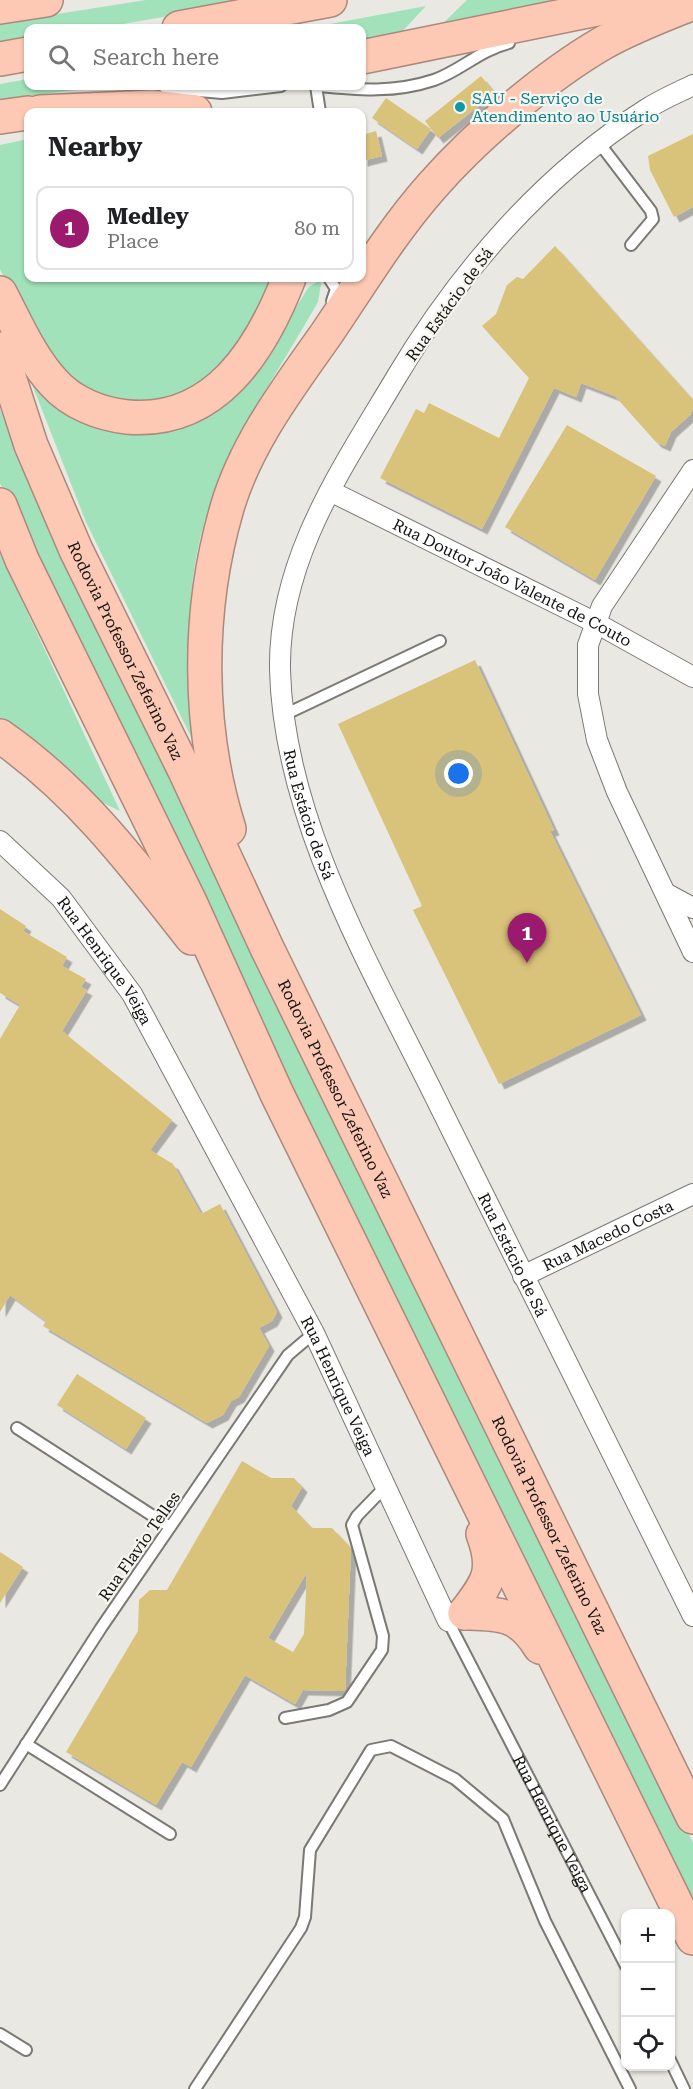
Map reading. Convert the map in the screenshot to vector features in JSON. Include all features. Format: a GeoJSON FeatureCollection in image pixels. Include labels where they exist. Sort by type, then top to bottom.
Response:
{"type":"FeatureCollection","features":[{"type":"Feature","properties":{"kind":"highway"},"geometry":{"type":"LineString","coordinates":[[0,7],[46,0]]}},
{"type":"Feature","properties":{"kind":"highway"},"geometry":{"type":"LineString","coordinates":[[201,24],[330,0]]}},
{"type":"Feature","properties":{"kind":"highway"},"geometry":{"type":"LineString","coordinates":[[366,56],[641,0]]}},
{"type":"Feature","properties":{"kind":"highway"},"geometry":{"type":"LineString","coordinates":[[366,275],[388,242],[433,185],[499,121],[603,43],[693,3]]}},
{"type":"Feature","properties":{"kind":"highway"},"geometry":{"type":"LineString","coordinates":[[0,59],[24,55]]}},
{"type":"Feature","properties":{"kind":"highway"},"geometry":{"type":"LineString","coordinates":[[61,108],[157,90]]}},
{"type":"Feature","properties":{"kind":"highway"},"geometry":{"type":"LineString","coordinates":[[130,108],[161,108]]}},
{"type":"Feature","properties":{"kind":"highway"},"geometry":{"type":"LineString","coordinates":[[0,117],[24,114]]}},
{"type":"Feature","properties":{"kind":"highway"},"geometry":{"type":"LineString","coordinates":[[0,293],[23,338],[54,383],[72,399],[111,416],[132,417],[174,415],[208,398],[224,386],[246,362],[274,317],[287,282]]}},
{"type":"Feature","properties":{"kind":"highway"},"geometry":{"type":"LineString","coordinates":[[267,948],[220,801],[209,738],[205,697],[206,636],[213,561],[228,505],[250,452],[265,425],[361,282]]}},
{"type":"Feature","properties":{"kind":"highway","name":"Rodovia Professor Zeferino Vaz"},"geometry":{"type":"LineString","coordinates":[[0,349],[31,445],[76,550],[185,771],[267,948],[693,1818]]}},
{"type":"Feature","properties":{"kind":"highway"},"geometry":{"type":"LineString","coordinates":[[0,505],[22,560],[190,902],[277,1094],[693,1938]]}},
{"type":"Feature","properties":{"kind":"highway"},"geometry":{"type":"LineString","coordinates":[[0,736],[60,784],[93,815],[195,942],[277,1094]]}},
{"type":"Feature","properties":{"kind":"highway"},"geometry":{"type":"LineString","coordinates":[[445,1434],[490,1552],[489,1577],[456,1617]]}},
{"type":"Feature","properties":{"kind":"highway"},"geometry":{"type":"LineString","coordinates":[[456,1617],[496,1614],[522,1624],[533,1636],[601,1752]]}},
{"type":"Feature","properties":{"kind":"street","name":"Rua Estácio de Sá"},"geometry":{"type":"LineString","coordinates":[[693,85],[646,109],[539,194],[491,245],[419,339],[330,492],[303,544],[288,588],[280,667],[291,763],[339,902],[693,1616]]}},
{"type":"Feature","properties":{"kind":"street"},"geometry":{"type":"LineString","coordinates":[[693,470],[602,606],[588,645],[588,694],[597,740],[617,792],[693,952]]}},
{"type":"Feature","properties":{"kind":"street","name":"Rua Doutor João Valente de Couto"},"geometry":{"type":"LineString","coordinates":[[330,492],[596,623],[693,677]]}},
{"type":"Feature","properties":{"kind":"street","name":"Rua Henrique Veiga"},"geometry":{"type":"LineString","coordinates":[[0,841],[61,897],[132,993],[314,1333],[386,1486],[456,1617]]}},
{"type":"Feature","properties":{"kind":"street"},"geometry":{"type":"LineString","coordinates":[[667,894],[693,908]]}},
{"type":"Feature","properties":{"kind":"street","name":"Rua Macedo Costa"},"geometry":{"type":"LineString","coordinates":[[523,1276],[693,1194]]}},
{"type":"Feature","properties":{"kind":"lane"},"geometry":{"type":"LineString","coordinates":[[596,21],[651,0]]}},
{"type":"Feature","properties":{"kind":"lane"},"geometry":{"type":"LineString","coordinates":[[354,90],[372,92],[435,80],[480,53],[521,40]]}},
{"type":"Feature","properties":{"kind":"lane"},"geometry":{"type":"LineString","coordinates":[[198,90],[222,93],[247,90]]}},
{"type":"Feature","properties":{"kind":"lane"},"geometry":{"type":"LineString","coordinates":[[317,90],[320,108]]}},
{"type":"Feature","properties":{"kind":"lane"},"geometry":{"type":"LineString","coordinates":[[600,144],[651,211],[654,219],[631,245]]}},
{"type":"Feature","properties":{"kind":"lane"},"geometry":{"type":"LineString","coordinates":[[274,317],[293,282]]}},
{"type":"Feature","properties":{"kind":"lane"},"geometry":{"type":"LineString","coordinates":[[315,350],[336,289],[332,282]]}},
{"type":"Feature","properties":{"kind":"lane"},"geometry":{"type":"LineString","coordinates":[[284,715],[440,641]]}},
{"type":"Feature","properties":{"kind":"lane","name":"Rua Flavio Telles"},"geometry":{"type":"LineString","coordinates":[[0,1785],[101,1628],[288,1355],[314,1333]]}},
{"type":"Feature","properties":{"kind":"lane"},"geometry":{"type":"LineString","coordinates":[[17,1428],[170,1527]]}},
{"type":"Feature","properties":{"kind":"lane"},"geometry":{"type":"LineString","coordinates":[[285,1718],[329,1710],[347,1702],[382,1650],[383,1636],[352,1525],[357,1516],[386,1486]]}},
{"type":"Feature","properties":{"kind":"lane","name":"Rua Henrique Veiga"},"geometry":{"type":"LineString","coordinates":[[456,1617],[625,1963]]}},
{"type":"Feature","properties":{"kind":"lane"},"geometry":{"type":"LineString","coordinates":[[26,1744],[170,1834]]}},
{"type":"Feature","properties":{"kind":"lane"},"geometry":{"type":"LineString","coordinates":[[195,2089],[301,1928],[305,1917],[310,1850],[371,1750],[391,1746],[455,1779],[503,1819],[545,1921],[630,2089]]}},
{"type":"Feature","properties":{"kind":"lane"},"geometry":{"type":"LineString","coordinates":[[0,2034],[26,2050]]}},
{"type":"Feature","properties":{"kind":"lane"},"geometry":{"type":"LineString","coordinates":[[675,2070],[684,2089]]}},
{"type":"Feature","properties":{"kind":"green space"},"geometry":{"type":"Polygon","coordinates":[[[146,0],[261,0],[123,24],[24,24],[24,41],[0,45],[0,23],[146,0]]]}},
{"type":"Feature","properties":{"kind":"green space"},"geometry":{"type":"Polygon","coordinates":[[[467,0],[594,0],[433,33],[467,0]]]}},
{"type":"Feature","properties":{"kind":"green space"},"geometry":{"type":"Polygon","coordinates":[[[426,6],[395,39],[366,44],[366,24],[330,24],[426,6]]]}},
{"type":"Feature","properties":{"kind":"green space"},"geometry":{"type":"Polygon","coordinates":[[[24,80],[24,90],[77,90],[0,99],[0,84],[24,80]]]}},
{"type":"Feature","properties":{"kind":"green space"},"geometry":{"type":"Polygon","coordinates":[[[24,140],[24,282],[272,282],[241,341],[205,380],[184,393],[162,400],[139,401],[108,398],[71,381],[23,317],[0,269],[0,145],[24,140]]]}},
{"type":"Feature","properties":{"kind":"green space"},"geometry":{"type":"Polygon","coordinates":[[[316,282],[321,282],[318,302],[244,428],[214,494],[203,528],[195,564],[190,608],[195,745],[86,522],[28,374],[139,430],[284,327],[308,288],[316,282]]]}},
{"type":"Feature","properties":{"kind":"green space"},"geometry":{"type":"Polygon","coordinates":[[[0,409],[21,463],[63,555],[184,808],[421,1295],[693,1843],[693,1907],[35,563],[0,483],[0,409]]]}},
{"type":"Feature","properties":{"kind":"green space"},"geometry":{"type":"Polygon","coordinates":[[[0,554],[120,811],[93,798],[0,720],[0,554]]]}},
{"type":"Feature","properties":{"kind":"building","name":"SAU - Serviço de Atendimento ao Usuário"},"geometry":{"type":"Polygon","coordinates":[[[481,76],[495,93],[438,138],[425,121],[481,76]]]}},
{"type":"Feature","properties":{"kind":"building","name":"SAU - Serviço de Atendimento ao Usuário"},"geometry":{"type":"Polygon","coordinates":[[[386,98],[431,129],[417,149],[372,118],[386,98]]]}},
{"type":"Feature","properties":{"kind":"building"},"geometry":{"type":"Polygon","coordinates":[[[376,131],[382,156],[366,160],[366,134],[376,131]]]}},
{"type":"Feature","properties":{"kind":"building"},"geometry":{"type":"Polygon","coordinates":[[[693,134],[693,207],[674,217],[650,170],[648,156],[693,134]]]}},
{"type":"Feature","properties":{"kind":"building"},"geometry":{"type":"Polygon","coordinates":[[[555,246],[693,400],[693,408],[690,415],[671,432],[665,446],[656,442],[615,396],[581,383],[576,397],[554,388],[482,529],[380,478],[416,409],[424,413],[429,403],[499,438],[529,378],[482,326],[496,314],[507,285],[517,277],[523,279],[555,246]]]}},
{"type":"Feature","properties":{"kind":"building"},"geometry":{"type":"Polygon","coordinates":[[[567,425],[656,476],[595,580],[505,527],[567,425]]]}},
{"type":"Feature","properties":{"kind":"building"},"geometry":{"type":"Polygon","coordinates":[[[475,660],[554,830],[550,831],[641,1015],[499,1084],[413,910],[422,906],[338,724],[475,660]]]}},
{"type":"Feature","properties":{"kind":"building"},"geometry":{"type":"Polygon","coordinates":[[[0,909],[26,926],[23,931],[67,957],[62,966],[86,979],[81,987],[87,990],[62,1031],[172,1120],[150,1150],[173,1164],[201,1214],[220,1204],[277,1312],[272,1321],[259,1328],[269,1346],[239,1397],[231,1401],[223,1415],[207,1423],[43,1326],[46,1321],[10,1295],[0,1312],[0,1039],[20,1005],[0,993],[0,909]]]}},
{"type":"Feature","properties":{"kind":"building"},"geometry":{"type":"Polygon","coordinates":[[[77,1374],[146,1418],[126,1449],[57,1405],[77,1374]]]}},
{"type":"Feature","properties":{"kind":"building"},"geometry":{"type":"Polygon","coordinates":[[[242,1461],[271,1478],[294,1478],[302,1487],[291,1506],[312,1528],[332,1528],[351,1548],[345,1691],[303,1690],[295,1704],[245,1675],[191,1767],[182,1762],[156,1805],[66,1752],[138,1631],[139,1600],[150,1590],[167,1590],[242,1461]],[[307,1572],[268,1638],[293,1652],[304,1634],[307,1572]]]}},
{"type":"Feature","properties":{"kind":"building"},"geometry":{"type":"Polygon","coordinates":[[[0,1552],[23,1567],[0,1603],[0,1552]]]}},
{"type":"Feature","properties":{"kind":"place","name":"SAU - Serviço de Atendimento ao Usuário"},"geometry":{"type":"Point","coordinates":[460,107]}},
{"type":"Feature","properties":{"kind":"place","name":"Medley"},"geometry":{"type":"Point","coordinates":[527,963]}}]}
